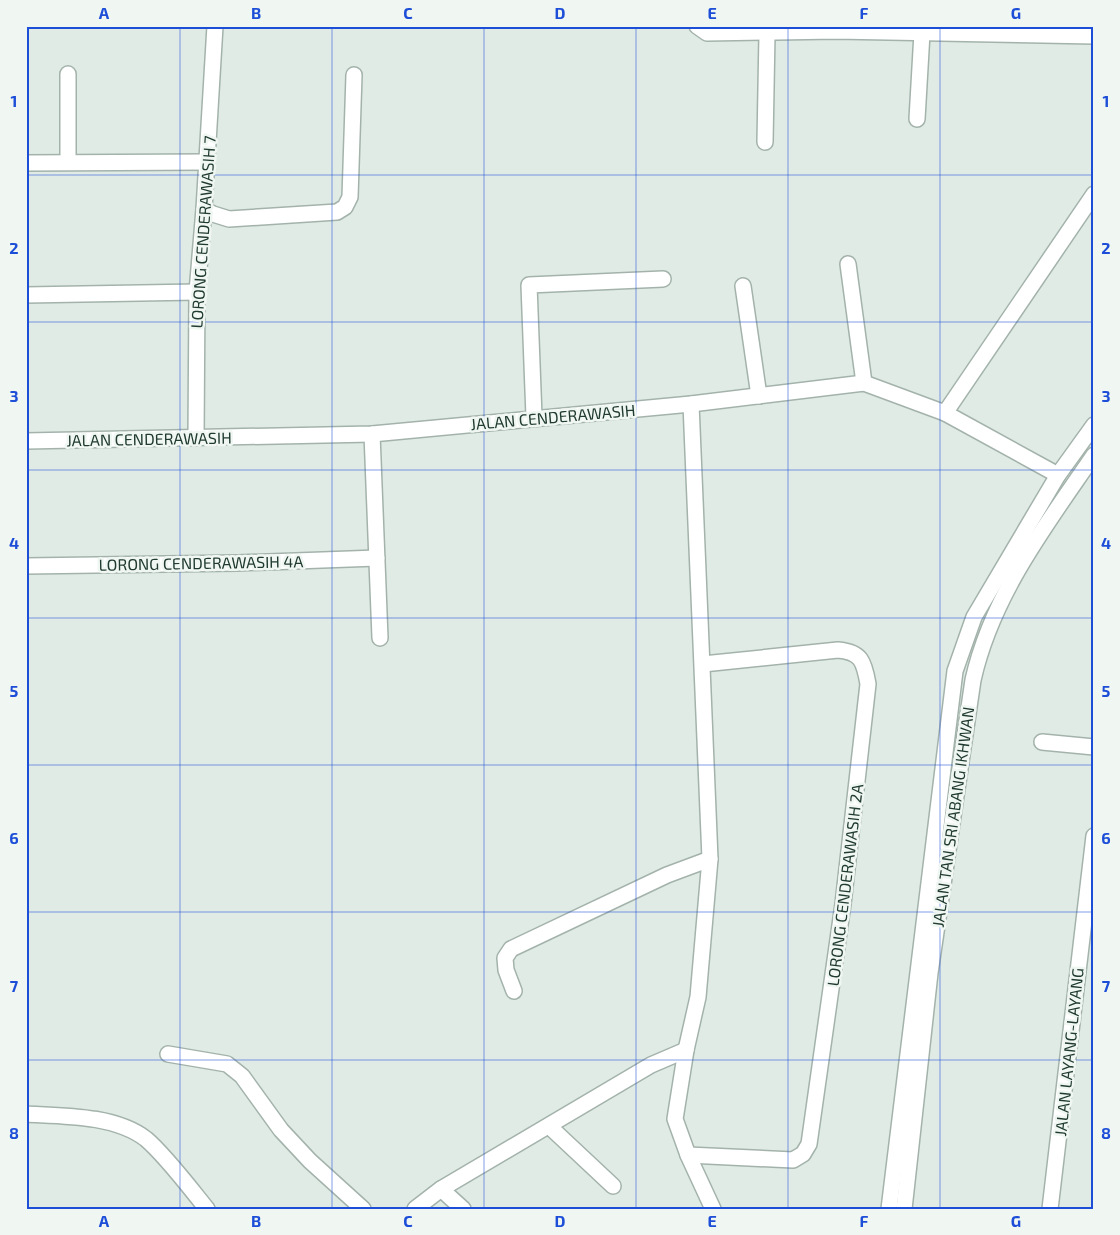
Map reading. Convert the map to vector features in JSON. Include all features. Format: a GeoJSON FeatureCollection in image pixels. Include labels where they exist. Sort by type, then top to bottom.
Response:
{"type":"FeatureCollection","features":[{"type":"Feature","properties":{"kind":"street","name":"LORONG CENDERAWASIH 7"},"geometry":{"type":"LineString","coordinates":[[196,438],[196,292],[204,209],[215,26]]}},
{"type":"Feature","properties":{"kind":"street"},"geometry":{"type":"LineString","coordinates":[[697,26],[707,33],[767,34],[836,29],[922,33],[964,30],[1094,36]]}},
{"type":"Feature","properties":{"kind":"street"},"geometry":{"type":"LineString","coordinates":[[917,119],[922,33]]}},
{"type":"Feature","properties":{"kind":"street"},"geometry":{"type":"LineString","coordinates":[[765,142],[767,34]]}},
{"type":"Feature","properties":{"kind":"street"},"geometry":{"type":"LineString","coordinates":[[68,74],[68,162]]}},
{"type":"Feature","properties":{"kind":"street"},"geometry":{"type":"LineString","coordinates":[[204,209],[229,219],[337,212],[345,207],[350,197],[354,74]]}},
{"type":"Feature","properties":{"kind":"street"},"geometry":{"type":"LineString","coordinates":[[26,163],[207,162]]}},
{"type":"Feature","properties":{"kind":"street"},"geometry":{"type":"LineString","coordinates":[[945,413],[1094,194]]}},
{"type":"Feature","properties":{"kind":"street"},"geometry":{"type":"LineString","coordinates":[[848,264],[864,383]]}},
{"type":"Feature","properties":{"kind":"street"},"geometry":{"type":"LineString","coordinates":[[534,418],[529,285],[663,279]]}},
{"type":"Feature","properties":{"kind":"street"},"geometry":{"type":"LineString","coordinates":[[743,286],[759,396]]}},
{"type":"Feature","properties":{"kind":"street"},"geometry":{"type":"LineString","coordinates":[[26,295],[196,292]]}},
{"type":"Feature","properties":{"kind":"street","name":"JALAN CENDERAWASIH"},"geometry":{"type":"LineString","coordinates":[[26,441],[372,434],[691,404],[864,383],[945,413],[1058,476]]}},
{"type":"Feature","properties":{"kind":"street"},"geometry":{"type":"LineString","coordinates":[[691,404],[710,859],[698,997],[686,1050],[675,1119],[688,1155],[714,1209]]}},
{"type":"Feature","properties":{"kind":"street"},"geometry":{"type":"LineString","coordinates":[[1058,476],[1094,425]]}},
{"type":"Feature","properties":{"kind":"street"},"geometry":{"type":"LineString","coordinates":[[372,434],[380,638]]}},
{"type":"Feature","properties":{"kind":"street","name":"JALAN TAN SRI ABANG IKHWAN"},"geometry":{"type":"LineString","coordinates":[[904,1209],[930,972],[973,680],[980,651],[995,612],[1019,568],[1094,455]]}},
{"type":"Feature","properties":{"kind":"street","name":"JALAN TAN SRI ABANG IKHWAN"},"geometry":{"type":"LineString","coordinates":[[889,1209],[955,671],[974,617],[1058,476]]}},
{"type":"Feature","properties":{"kind":"street","name":"LORONG CENDERAWASIH 4A"},"geometry":{"type":"LineString","coordinates":[[26,566],[246,563],[376,558]]}},
{"type":"Feature","properties":{"kind":"street","name":"LORONG CENDERAWASIH 2A"},"geometry":{"type":"LineString","coordinates":[[688,1155],[793,1160],[803,1154],[809,1144],[843,904],[868,684],[866,668],[852,651],[838,650],[703,664]]}},
{"type":"Feature","properties":{"kind":"street"},"geometry":{"type":"LineString","coordinates":[[1042,742],[1094,747]]}},
{"type":"Feature","properties":{"kind":"street","name":"JALAN LAYANG-LAYANG"},"geometry":{"type":"LineString","coordinates":[[1050,1209],[1094,836]]}},
{"type":"Feature","properties":{"kind":"street"},"geometry":{"type":"LineString","coordinates":[[514,991],[506,970],[505,958],[511,949],[667,875],[710,859]]}},
{"type":"Feature","properties":{"kind":"street"},"geometry":{"type":"LineString","coordinates":[[415,1209],[441,1189],[651,1065],[686,1050]]}},
{"type":"Feature","properties":{"kind":"street"},"geometry":{"type":"LineString","coordinates":[[168,1054],[227,1064],[242,1076],[281,1130],[310,1161],[363,1209]]}},
{"type":"Feature","properties":{"kind":"street"},"geometry":{"type":"LineString","coordinates":[[26,1114],[90,1118],[124,1128],[145,1139],[207,1209]]}},
{"type":"Feature","properties":{"kind":"street"},"geometry":{"type":"LineString","coordinates":[[550,1126],[613,1186]]}},
{"type":"Feature","properties":{"kind":"street"},"geometry":{"type":"LineString","coordinates":[[441,1189],[463,1209]]}}]}
